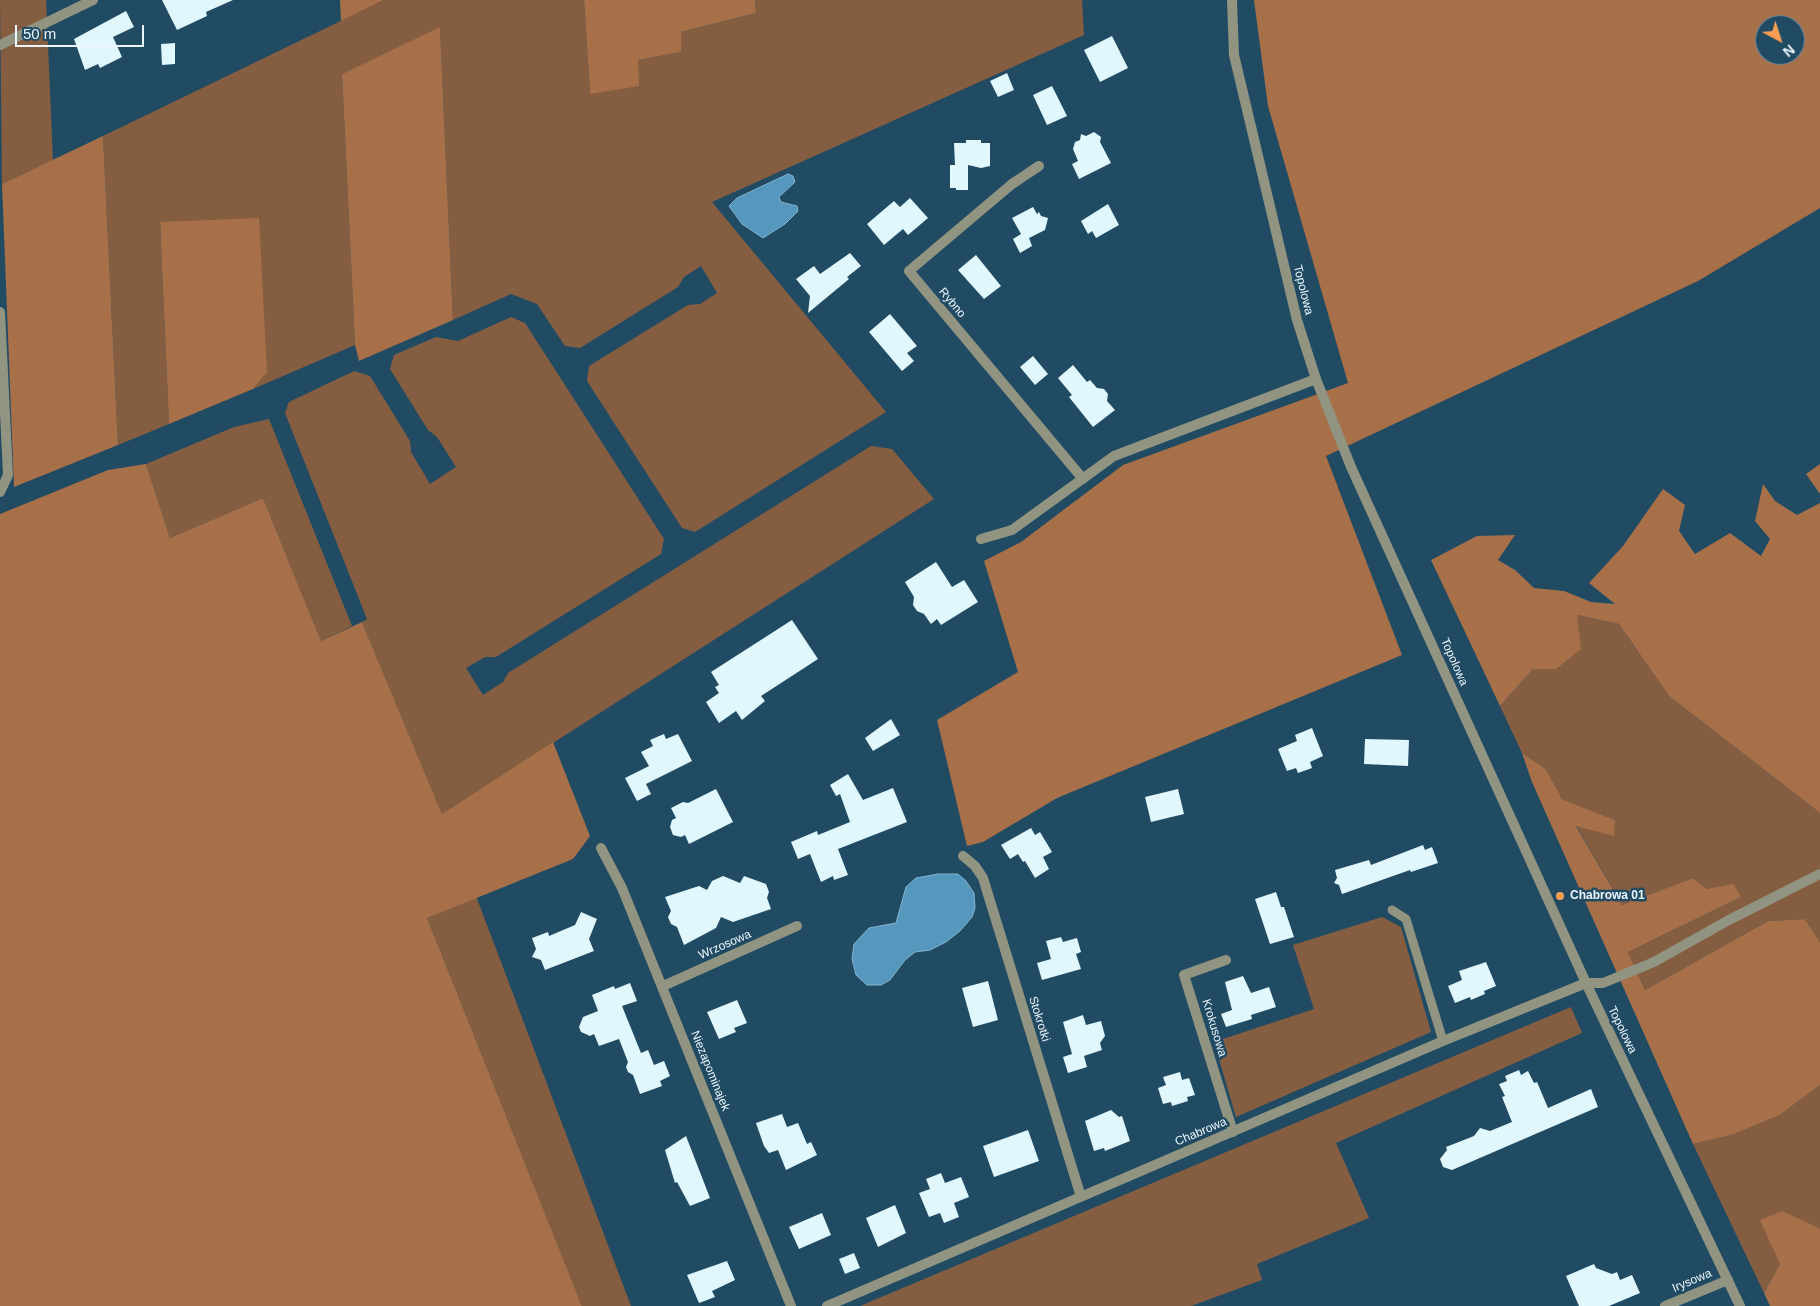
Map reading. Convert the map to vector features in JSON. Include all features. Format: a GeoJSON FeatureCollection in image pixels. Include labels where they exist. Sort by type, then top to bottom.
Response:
{"type":"FeatureCollection","features":[{"type":"Feature","properties":{"kind":"street"},"geometry":{"type":"LineString","coordinates":[[0,45],[93,0]]}},
{"type":"Feature","properties":{"kind":"street","name":"Topolowa"},"geometry":{"type":"LineString","coordinates":[[1232,0],[1234,54],[1297,320],[1316,379],[1351,467],[1586,983],[1740,1306]]}},
{"type":"Feature","properties":{"kind":"street","name":"Rybno"},"geometry":{"type":"LineString","coordinates":[[1038,166],[1012,184],[909,271],[1083,479]]}},
{"type":"Feature","properties":{"kind":"street"},"geometry":{"type":"LineString","coordinates":[[0,312],[8,476],[0,492]]}},
{"type":"Feature","properties":{"kind":"street"},"geometry":{"type":"LineString","coordinates":[[981,539],[1012,530],[1114,456],[1316,379]]}},
{"type":"Feature","properties":{"kind":"street","name":"Niezapominajek"},"geometry":{"type":"LineString","coordinates":[[601,848],[622,888],[663,986],[791,1306]]}},
{"type":"Feature","properties":{"kind":"street","name":"Stokrotki"},"geometry":{"type":"LineString","coordinates":[[963,856],[975,866],[982,878],[1081,1196]]}},
{"type":"Feature","properties":{"kind":"street","name":"Chabrowa"},"geometry":{"type":"LineString","coordinates":[[827,1306],[1443,1041],[1586,983],[1603,983],[1654,962],[1727,921],[1820,874]]}},
{"type":"Feature","properties":{"kind":"street","name":"Wrzosowa"},"geometry":{"type":"LineString","coordinates":[[663,986],[797,926]]}},
{"type":"Feature","properties":{"kind":"street","name":"Krokusowa"},"geometry":{"type":"LineString","coordinates":[[1226,960],[1184,975],[1233,1132]]}},
{"type":"Feature","properties":{"kind":"street","name":"Irysowa"},"geometry":{"type":"LineString","coordinates":[[1665,1306],[1728,1280]]}},
{"type":"Feature","properties":{"kind":"lane"},"geometry":{"type":"LineString","coordinates":[[1392,910],[1406,919],[1443,1041]]}},
{"type":"Feature","properties":{"kind":"shaded area"},"geometry":{"type":"Polygon","coordinates":[[[0,0],[46,0],[53,160],[2,184],[0,0]]]}},
{"type":"Feature","properties":{"kind":"shaded area"},"geometry":{"type":"Polygon","coordinates":[[[340,0],[384,0],[341,21],[340,0]]]}},
{"type":"Feature","properties":{"kind":"shaded area"},"geometry":{"type":"Polygon","coordinates":[[[384,0],[584,0],[590,94],[638,60],[681,52],[681,32],[756,13],[755,0],[1082,0],[1084,35],[712,202],[886,412],[695,532],[682,528],[587,381],[589,366],[688,305],[700,304],[717,293],[701,266],[684,277],[678,287],[580,348],[565,346],[537,304],[511,294],[453,320],[440,28],[342,74],[355,345],[253,389],[266,372],[160,222],[169,424],[118,445],[103,136],[384,0]]]}},
{"type":"Feature","properties":{"kind":"shaded area"},"geometry":{"type":"Polygon","coordinates":[[[584,0],[755,0],[756,13],[681,32],[681,52],[638,60],[639,86],[590,94],[584,0]]]}},
{"type":"Feature","properties":{"kind":"shaded area"},"geometry":{"type":"Polygon","coordinates":[[[1254,0],[1820,0],[1820,208],[1698,281],[1326,456],[1402,655],[1057,798],[983,842],[967,846],[937,720],[1018,672],[984,561],[1021,542],[1123,465],[1348,383],[1268,106],[1254,0]]]}},
{"type":"Feature","properties":{"kind":"shaded area"},"geometry":{"type":"Polygon","coordinates":[[[440,27],[453,320],[359,361],[355,345],[342,74],[440,27]]]}},
{"type":"Feature","properties":{"kind":"shaded area"},"geometry":{"type":"Polygon","coordinates":[[[103,136],[118,445],[14,487],[2,184],[103,136]]]}},
{"type":"Feature","properties":{"kind":"shaded area"},"geometry":{"type":"Polygon","coordinates":[[[259,218],[267,372],[253,389],[169,424],[160,222],[259,218]]]}},
{"type":"Feature","properties":{"kind":"shaded area"},"geometry":{"type":"Polygon","coordinates":[[[511,317],[525,323],[664,539],[661,554],[496,657],[485,657],[466,668],[483,695],[503,682],[508,673],[871,446],[892,449],[934,499],[442,814],[362,622],[367,619],[285,413],[289,402],[354,371],[370,376],[410,441],[411,452],[430,484],[456,467],[437,437],[428,430],[390,369],[394,355],[436,337],[458,341],[511,317]]]}},
{"type":"Feature","properties":{"kind":"shaded area"},"geometry":{"type":"Polygon","coordinates":[[[269,419],[352,626],[321,641],[263,498],[170,538],[146,464],[234,427],[269,419]]]}},
{"type":"Feature","properties":{"kind":"shaded area"},"geometry":{"type":"Polygon","coordinates":[[[146,464],[170,538],[263,498],[321,641],[362,622],[442,814],[553,742],[590,836],[573,859],[427,918],[582,1306],[0,1306],[0,514],[108,470],[146,464]]]}},
{"type":"Feature","properties":{"kind":"shaded area"},"geometry":{"type":"Polygon","coordinates":[[[1820,464],[1820,494],[1806,474],[1820,464]]]}},
{"type":"Feature","properties":{"kind":"shaded area"},"geometry":{"type":"Polygon","coordinates":[[[1763,484],[1775,501],[1797,515],[1820,503],[1820,813],[1669,696],[1619,624],[1577,615],[1581,649],[1556,669],[1533,669],[1500,706],[1431,560],[1477,536],[1515,535],[1498,560],[1515,570],[1534,588],[1564,591],[1591,602],[1615,604],[1589,583],[1623,546],[1663,489],[1685,505],[1679,531],[1695,554],[1730,533],[1761,556],[1770,539],[1755,521],[1763,484]]]}},
{"type":"Feature","properties":{"kind":"shaded area"},"geometry":{"type":"Polygon","coordinates":[[[1577,615],[1619,624],[1669,696],[1820,813],[1820,942],[1805,919],[1768,921],[1645,990],[1628,952],[1741,897],[1707,889],[1693,878],[1622,905],[1576,825],[1615,820],[1562,799],[1546,769],[1522,753],[1500,706],[1533,669],[1556,669],[1577,615]]]}},
{"type":"Feature","properties":{"kind":"shaded area"},"geometry":{"type":"Polygon","coordinates":[[[1522,753],[1546,769],[1562,799],[1615,820],[1614,836],[1576,826],[1622,905],[1693,878],[1707,889],[1733,884],[1741,897],[1628,952],[1645,990],[1768,921],[1805,919],[1820,942],[1820,1085],[1780,1115],[1732,1135],[1693,1144],[1532,782],[1522,753]]]}},
{"type":"Feature","properties":{"kind":"shaded area"},"geometry":{"type":"Polygon","coordinates":[[[476,896],[631,1306],[582,1306],[427,918],[476,896]]]}},
{"type":"Feature","properties":{"kind":"shaded area"},"geometry":{"type":"Polygon","coordinates":[[[1382,917],[1401,927],[1431,1032],[1236,1117],[1214,1042],[1314,1009],[1293,945],[1382,917]]]}},
{"type":"Feature","properties":{"kind":"shaded area"},"geometry":{"type":"Polygon","coordinates":[[[1571,1007],[1582,1033],[1336,1143],[1369,1218],[1257,1264],[1262,1280],[1191,1306],[860,1306],[1571,1007]]]}},
{"type":"Feature","properties":{"kind":"shaded area"},"geometry":{"type":"Polygon","coordinates":[[[1820,1085],[1820,1230],[1783,1211],[1780,1264],[1764,1293],[1693,1144],[1732,1135],[1780,1115],[1820,1085]]]}},
{"type":"Feature","properties":{"kind":"shaded area"},"geometry":{"type":"Polygon","coordinates":[[[1783,1211],[1820,1229],[1820,1306],[1770,1306],[1764,1293],[1780,1264],[1760,1220],[1783,1211]]]}},
{"type":"Feature","properties":{"kind":"water"},"geometry":{"type":"Polygon","coordinates":[[[788,174],[793,176],[795,182],[779,197],[781,202],[797,206],[798,211],[785,224],[763,238],[742,224],[729,206],[737,198],[788,174]]]}},
{"type":"Feature","properties":{"kind":"water"},"geometry":{"type":"Polygon","coordinates":[[[938,874],[958,874],[966,881],[974,893],[975,908],[972,917],[960,931],[946,942],[930,950],[915,952],[905,960],[890,980],[881,985],[867,985],[856,975],[852,959],[854,944],[869,928],[896,923],[906,887],[916,878],[938,874]]]}},
{"type":"Feature","properties":{"kind":"building"},"geometry":{"type":"Polygon","coordinates":[[[162,0],[233,0],[206,12],[207,16],[177,30],[162,0]]]}},
{"type":"Feature","properties":{"kind":"building"},"geometry":{"type":"Polygon","coordinates":[[[126,11],[134,27],[113,37],[122,57],[100,68],[98,64],[85,70],[74,39],[126,11]]]}},
{"type":"Feature","properties":{"kind":"building"},"geometry":{"type":"Polygon","coordinates":[[[1112,36],[1128,68],[1100,82],[1084,50],[1112,36]]]}},
{"type":"Feature","properties":{"kind":"building"},"geometry":{"type":"Polygon","coordinates":[[[175,43],[175,64],[162,65],[161,44],[175,43]]]}},
{"type":"Feature","properties":{"kind":"building"},"geometry":{"type":"Polygon","coordinates":[[[1007,73],[1014,90],[998,97],[990,81],[1007,73]]]}},
{"type":"Feature","properties":{"kind":"building"},"geometry":{"type":"Polygon","coordinates":[[[1052,86],[1067,116],[1047,125],[1033,95],[1052,86]]]}},
{"type":"Feature","properties":{"kind":"building"},"geometry":{"type":"Polygon","coordinates":[[[1094,132],[1101,137],[1100,142],[1111,163],[1079,179],[1072,164],[1078,161],[1073,149],[1075,142],[1080,140],[1081,134],[1086,136],[1094,132]]]}},
{"type":"Feature","properties":{"kind":"building"},"geometry":{"type":"Polygon","coordinates":[[[966,140],[981,140],[981,143],[990,143],[990,166],[981,168],[968,165],[968,190],[956,190],[956,188],[950,188],[950,165],[955,165],[954,143],[966,143],[966,140]]]}},
{"type":"Feature","properties":{"kind":"building"},"geometry":{"type":"Polygon","coordinates":[[[910,198],[928,218],[908,235],[903,229],[884,245],[867,224],[894,201],[900,207],[910,198]]]}},
{"type":"Feature","properties":{"kind":"building"},"geometry":{"type":"Polygon","coordinates":[[[1108,204],[1119,225],[1096,238],[1092,231],[1088,234],[1081,221],[1108,204]]]}},
{"type":"Feature","properties":{"kind":"building"},"geometry":{"type":"Polygon","coordinates":[[[1033,207],[1037,214],[1039,212],[1041,216],[1048,218],[1045,230],[1029,238],[1032,246],[1020,253],[1013,239],[1021,234],[1012,218],[1033,207]]]}},
{"type":"Feature","properties":{"kind":"building"},"geometry":{"type":"Polygon","coordinates":[[[850,253],[861,266],[847,277],[849,279],[808,313],[810,296],[796,279],[814,266],[820,274],[850,253]]]}},
{"type":"Feature","properties":{"kind":"building"},"geometry":{"type":"Polygon","coordinates":[[[976,255],[1001,286],[984,299],[958,270],[976,255]]]}},
{"type":"Feature","properties":{"kind":"building"},"geometry":{"type":"Polygon","coordinates":[[[890,314],[917,346],[907,353],[914,361],[902,371],[869,332],[890,314]]]}},
{"type":"Feature","properties":{"kind":"building"},"geometry":{"type":"Polygon","coordinates":[[[1033,356],[1048,374],[1035,385],[1020,367],[1033,356]]]}},
{"type":"Feature","properties":{"kind":"building"},"geometry":{"type":"Polygon","coordinates":[[[1073,365],[1087,382],[1090,380],[1097,388],[1104,389],[1108,394],[1107,401],[1115,410],[1093,427],[1069,397],[1072,395],[1058,378],[1073,365]]]}},
{"type":"Feature","properties":{"kind":"building"},"geometry":{"type":"Polygon","coordinates":[[[936,562],[952,587],[964,580],[978,602],[941,625],[937,619],[931,624],[924,614],[917,611],[913,605],[914,597],[905,582],[936,562]]]}},
{"type":"Feature","properties":{"kind":"building"},"geometry":{"type":"Polygon","coordinates":[[[792,620],[818,659],[761,696],[765,701],[742,720],[736,711],[719,723],[706,702],[719,693],[715,687],[719,685],[711,672],[792,620]]]}},
{"type":"Feature","properties":{"kind":"building"},"geometry":{"type":"Polygon","coordinates":[[[891,719],[900,735],[873,751],[865,738],[891,719]]]}},
{"type":"Feature","properties":{"kind":"building"},"geometry":{"type":"Polygon","coordinates":[[[1312,728],[1323,756],[1310,762],[1312,768],[1298,773],[1296,768],[1287,771],[1278,749],[1297,741],[1295,735],[1312,728]]]}},
{"type":"Feature","properties":{"kind":"building"},"geometry":{"type":"Polygon","coordinates":[[[664,734],[666,739],[678,734],[692,761],[646,784],[651,794],[637,801],[625,778],[649,766],[641,752],[653,746],[650,740],[664,734]]]}},
{"type":"Feature","properties":{"kind":"building"},"geometry":{"type":"Polygon","coordinates":[[[1365,739],[1409,740],[1408,766],[1364,764],[1365,739]]]}},
{"type":"Feature","properties":{"kind":"building"},"geometry":{"type":"Polygon","coordinates":[[[848,774],[863,800],[893,788],[907,822],[838,849],[848,875],[834,880],[833,876],[821,882],[810,854],[798,859],[791,842],[817,831],[818,835],[850,822],[840,794],[836,796],[830,785],[848,774]]]}},
{"type":"Feature","properties":{"kind":"building"},"geometry":{"type":"Polygon","coordinates":[[[716,789],[733,822],[689,844],[685,835],[681,837],[673,835],[670,827],[672,820],[676,818],[671,808],[683,802],[688,803],[716,789]]]}},
{"type":"Feature","properties":{"kind":"building"},"geometry":{"type":"Polygon","coordinates":[[[1178,789],[1184,814],[1151,822],[1145,797],[1178,789]]]}},
{"type":"Feature","properties":{"kind":"building"},"geometry":{"type":"Polygon","coordinates":[[[1031,828],[1035,835],[1040,832],[1052,852],[1043,857],[1049,869],[1035,878],[1025,861],[1023,862],[1018,854],[1010,859],[1001,845],[1031,828]]]}},
{"type":"Feature","properties":{"kind":"building"},"geometry":{"type":"Polygon","coordinates":[[[1423,845],[1425,850],[1432,847],[1438,863],[1411,872],[1410,870],[1342,894],[1339,885],[1334,883],[1337,878],[1335,870],[1369,860],[1371,865],[1423,845]]]}},
{"type":"Feature","properties":{"kind":"building"},"geometry":{"type":"Polygon","coordinates":[[[723,876],[740,883],[744,876],[766,884],[769,892],[767,898],[771,909],[733,922],[721,917],[716,928],[684,945],[677,927],[671,924],[668,917],[671,911],[665,897],[699,886],[707,890],[712,881],[723,876]]]}},
{"type":"Feature","properties":{"kind":"building"},"geometry":{"type":"Polygon","coordinates":[[[1276,892],[1281,907],[1284,907],[1294,937],[1270,944],[1255,899],[1276,892]]]}},
{"type":"Feature","properties":{"kind":"building"},"geometry":{"type":"Polygon","coordinates":[[[581,912],[597,919],[589,939],[594,951],[545,970],[541,960],[532,957],[536,949],[532,938],[548,932],[549,936],[575,925],[581,912]]]}},
{"type":"Feature","properties":{"kind":"building"},"geometry":{"type":"Polygon","coordinates":[[[1061,937],[1063,942],[1077,938],[1081,952],[1076,954],[1081,969],[1042,980],[1037,963],[1051,959],[1046,941],[1061,937]]]}},
{"type":"Feature","properties":{"kind":"building"},"geometry":{"type":"Polygon","coordinates":[[[1486,962],[1496,986],[1484,991],[1485,994],[1471,1000],[1470,997],[1455,1003],[1448,986],[1462,980],[1459,971],[1486,962]]]}},
{"type":"Feature","properties":{"kind":"building"},"geometry":{"type":"Polygon","coordinates":[[[1243,976],[1251,993],[1269,987],[1276,1007],[1251,1015],[1252,1019],[1226,1027],[1221,1014],[1232,1010],[1225,982],[1243,976]]]}},
{"type":"Feature","properties":{"kind":"building"},"geometry":{"type":"Polygon","coordinates":[[[988,981],[998,1020],[973,1027],[962,988],[988,981]]]}},
{"type":"Feature","properties":{"kind":"building"},"geometry":{"type":"Polygon","coordinates":[[[630,983],[637,1001],[622,1006],[641,1053],[648,1050],[654,1065],[664,1061],[670,1076],[660,1081],[662,1086],[640,1094],[633,1075],[628,1072],[626,1067],[628,1062],[619,1039],[599,1046],[594,1034],[590,1036],[581,1032],[579,1027],[583,1017],[598,1011],[592,995],[614,986],[615,989],[630,983]]]}},
{"type":"Feature","properties":{"kind":"building"},"geometry":{"type":"Polygon","coordinates":[[[737,1000],[747,1023],[734,1028],[736,1032],[719,1039],[707,1012],[737,1000]]]}},
{"type":"Feature","properties":{"kind":"building"},"geometry":{"type":"Polygon","coordinates":[[[1083,1015],[1086,1025],[1101,1021],[1105,1036],[1100,1043],[1102,1050],[1084,1056],[1087,1067],[1068,1073],[1063,1057],[1072,1054],[1063,1022],[1083,1015]]]}},
{"type":"Feature","properties":{"kind":"building"},"geometry":{"type":"Polygon","coordinates":[[[1519,1070],[1521,1075],[1528,1071],[1534,1083],[1537,1082],[1548,1108],[1591,1089],[1598,1107],[1452,1170],[1443,1167],[1440,1159],[1447,1150],[1446,1147],[1474,1136],[1480,1128],[1490,1131],[1512,1122],[1502,1097],[1505,1096],[1499,1084],[1507,1081],[1505,1076],[1519,1070]]]}},
{"type":"Feature","properties":{"kind":"building"},"geometry":{"type":"Polygon","coordinates":[[[1180,1072],[1182,1080],[1189,1078],[1195,1095],[1187,1097],[1188,1101],[1172,1106],[1171,1102],[1163,1104],[1158,1088],[1166,1085],[1163,1077],[1180,1072]]]}},
{"type":"Feature","properties":{"kind":"building"},"geometry":{"type":"Polygon","coordinates":[[[1111,1110],[1119,1117],[1122,1116],[1130,1141],[1105,1151],[1104,1148],[1094,1151],[1085,1121],[1111,1110]]]}},
{"type":"Feature","properties":{"kind":"building"},"geometry":{"type":"Polygon","coordinates":[[[782,1114],[787,1127],[798,1123],[807,1144],[811,1142],[817,1155],[786,1170],[778,1150],[769,1153],[764,1146],[756,1123],[782,1114]]]}},
{"type":"Feature","properties":{"kind":"building"},"geometry":{"type":"Polygon","coordinates":[[[1028,1130],[1039,1161],[994,1177],[983,1146],[1028,1130]]]}},
{"type":"Feature","properties":{"kind":"building"},"geometry":{"type":"Polygon","coordinates":[[[686,1136],[710,1198],[690,1206],[677,1182],[675,1183],[665,1150],[686,1136]]]}},
{"type":"Feature","properties":{"kind":"building"},"geometry":{"type":"Polygon","coordinates":[[[941,1173],[945,1183],[961,1177],[969,1197],[954,1203],[959,1217],[944,1223],[940,1213],[929,1217],[919,1193],[930,1189],[926,1179],[941,1173]]]}},
{"type":"Feature","properties":{"kind":"building"},"geometry":{"type":"Polygon","coordinates":[[[895,1205],[906,1233],[878,1247],[866,1218],[895,1205]]]}},
{"type":"Feature","properties":{"kind":"building"},"geometry":{"type":"Polygon","coordinates":[[[822,1213],[831,1235],[799,1249],[789,1227],[822,1213]]]}},
{"type":"Feature","properties":{"kind":"building"},"geometry":{"type":"Polygon","coordinates":[[[854,1253],[860,1268],[845,1274],[839,1259],[854,1253]]]}},
{"type":"Feature","properties":{"kind":"building"},"geometry":{"type":"Polygon","coordinates":[[[727,1261],[735,1280],[712,1291],[715,1297],[699,1303],[687,1275],[727,1261]]]}},
{"type":"Feature","properties":{"kind":"building"},"geometry":{"type":"Polygon","coordinates":[[[1594,1264],[1596,1268],[1612,1274],[1617,1272],[1620,1280],[1632,1275],[1640,1293],[1609,1306],[1579,1306],[1566,1276],[1594,1264]]]}},
{"type":"Feature","properties":{"kind":"place","name":"Chabrowa 01"},"geometry":{"type":"Point","coordinates":[1560,896]}}]}
